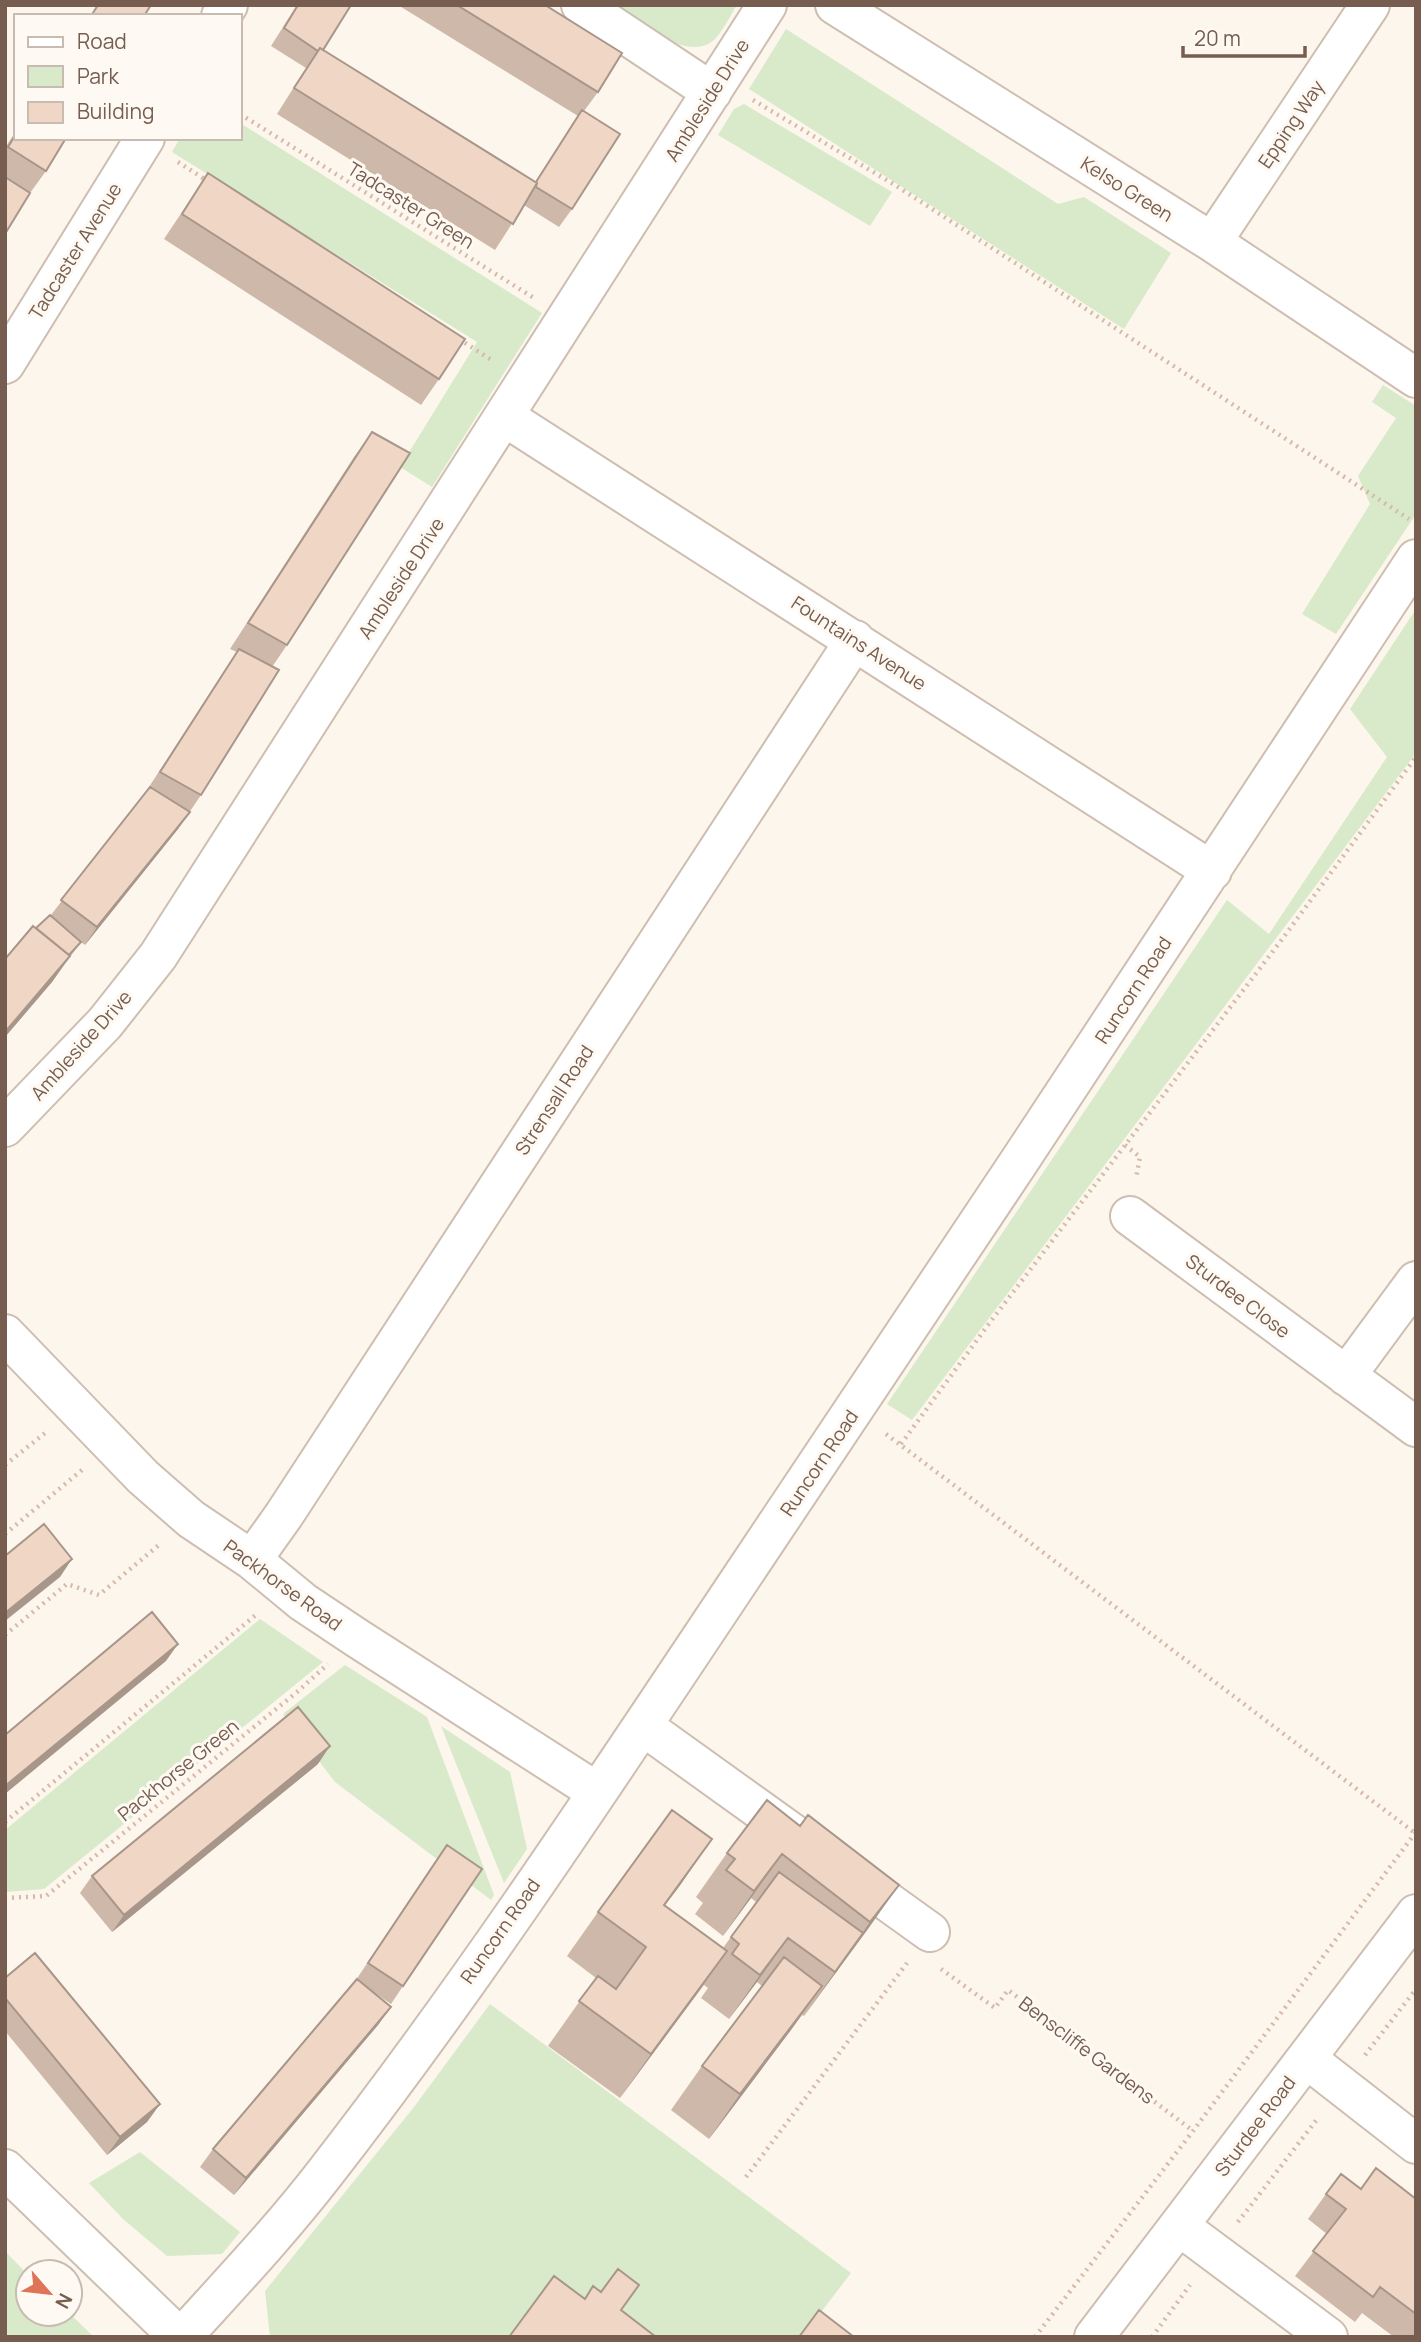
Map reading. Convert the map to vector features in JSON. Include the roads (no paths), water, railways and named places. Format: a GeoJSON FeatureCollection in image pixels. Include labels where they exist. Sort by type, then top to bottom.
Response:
{"type":"FeatureCollection","features":[{"type":"Feature","properties":{"kind":"street"},"geometry":{"type":"LineString","coordinates":[[581,5],[712,92]]}},
{"type":"Feature","properties":{"kind":"street","name":"Ambleside Drive"},"geometry":{"type":"LineString","coordinates":[[5,1128],[105,1023],[158,956],[767,5]]}},
{"type":"Feature","properties":{"kind":"street","name":"Kelso Green"},"geometry":{"type":"LineString","coordinates":[[835,5],[1212,242],[1416,378]]}},
{"type":"Feature","properties":{"kind":"street","name":"Epping Way"},"geometry":{"type":"LineString","coordinates":[[1212,242],[1370,5]]}},
{"type":"Feature","properties":{"kind":"street","name":"Tadcaster Avenue"},"geometry":{"type":"LineString","coordinates":[[5,364],[144,140]]}},
{"type":"Feature","properties":{"kind":"street","name":"Fountains Avenue"},"geometry":{"type":"LineString","coordinates":[[505,417],[1212,871]]}},
{"type":"Feature","properties":{"kind":"street","name":"Runcorn Road"},"geometry":{"type":"LineString","coordinates":[[181,2337],[271,2239],[324,2174],[458,1992],[643,1726],[1212,871],[1416,559]]}},
{"type":"Feature","properties":{"kind":"street","name":"Strensall Road"},"geometry":{"type":"LineString","coordinates":[[252,1560],[855,640]]}},
{"type":"Feature","properties":{"kind":"street","name":"Sturdee Close"},"geometry":{"type":"LineString","coordinates":[[1130,1216],[1416,1427]]}},
{"type":"Feature","properties":{"kind":"street"},"geometry":{"type":"LineString","coordinates":[[1346,1376],[1416,1281]]}},
{"type":"Feature","properties":{"kind":"street","name":"Packhorse Road"},"geometry":{"type":"LineString","coordinates":[[5,1334],[143,1477],[191,1519],[252,1560],[357,1638],[597,1792]]}},
{"type":"Feature","properties":{"kind":"street"},"geometry":{"type":"LineString","coordinates":[[643,1726],[923,1941]]}},
{"type":"Feature","properties":{"kind":"street","name":"Sturdee Road"},"geometry":{"type":"LineString","coordinates":[[1094,2337],[1416,1914]]}},
{"type":"Feature","properties":{"kind":"street"},"geometry":{"type":"LineString","coordinates":[[1307,2059],[1416,2144]]}},
{"type":"Feature","properties":{"kind":"street"},"geometry":{"type":"LineString","coordinates":[[5,2169],[181,2337]]}},
{"type":"Feature","properties":{"kind":"street"},"geometry":{"type":"LineString","coordinates":[[1179,2226],[1328,2337]]}}]}
